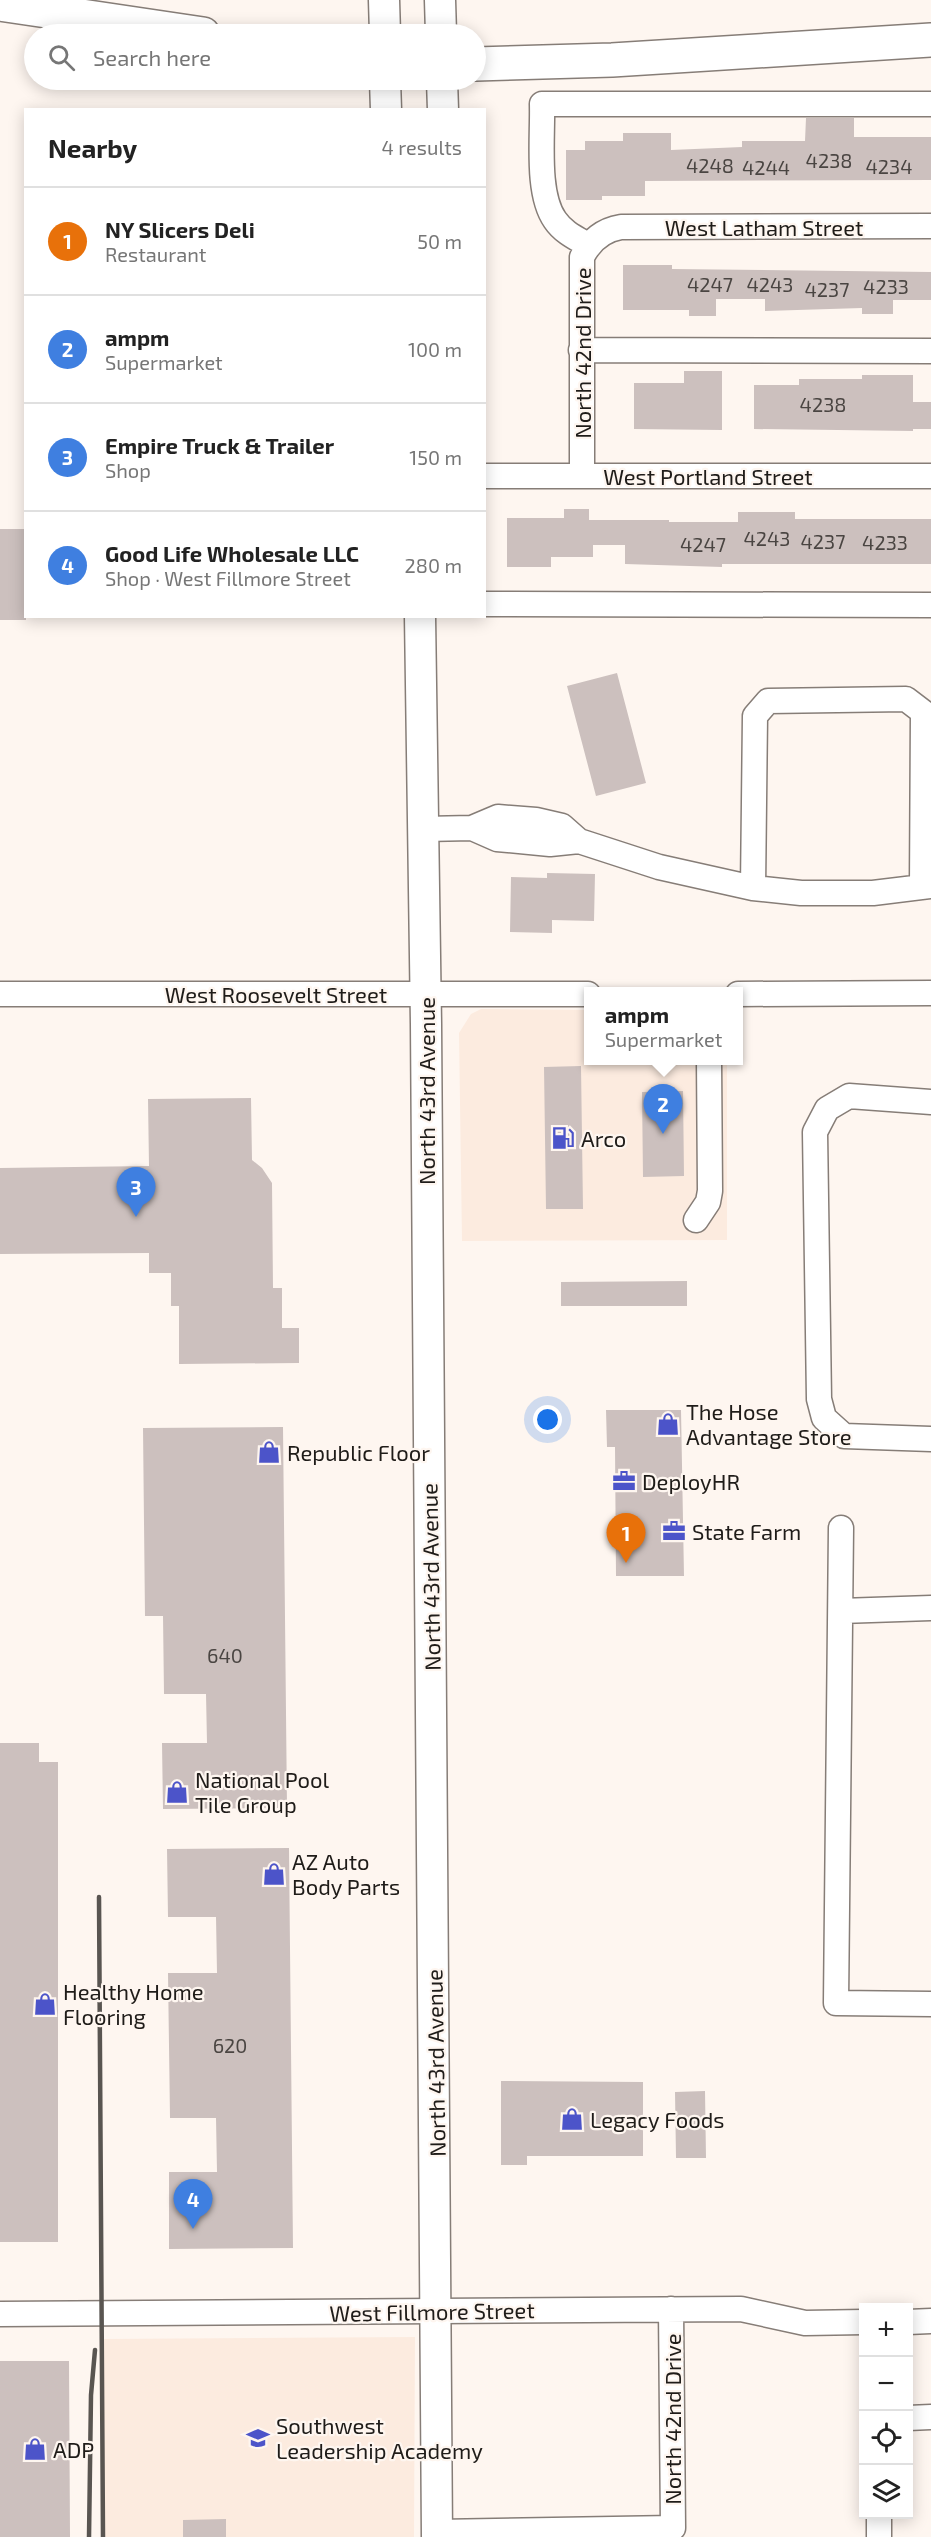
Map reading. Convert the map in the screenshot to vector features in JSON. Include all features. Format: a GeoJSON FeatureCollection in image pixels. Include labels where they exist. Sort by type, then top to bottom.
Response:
{"type":"FeatureCollection","features":[{"type":"Feature","properties":{"kind":"highway"},"geometry":{"type":"LineString","coordinates":[[0,3],[138,24]]}},
{"type":"Feature","properties":{"kind":"highway"},"geometry":{"type":"LineString","coordinates":[[486,64],[601,60],[931,40]]}},
{"type":"Feature","properties":{"kind":"main road"},"geometry":{"type":"LineString","coordinates":[[384,0],[384,24]]}},
{"type":"Feature","properties":{"kind":"main road"},"geometry":{"type":"LineString","coordinates":[[385,90],[386,108]]}},
{"type":"Feature","properties":{"kind":"main road"},"geometry":{"type":"LineString","coordinates":[[442,90],[443,108]]}},
{"type":"Feature","properties":{"kind":"main road","name":"North 43rd Avenue"},"geometry":{"type":"LineString","coordinates":[[420,618],[426,994],[437,2535]]}},
{"type":"Feature","properties":{"kind":"street"},"geometry":{"type":"LineString","coordinates":[[594,240],[562,227],[546,203],[542,104],[931,104]]}},
{"type":"Feature","properties":{"kind":"street","name":"West Latham Street"},"geometry":{"type":"LineString","coordinates":[[594,240],[611,228],[621,227],[931,226]]}},
{"type":"Feature","properties":{"kind":"street","name":"North 42nd Drive"},"geometry":{"type":"LineString","coordinates":[[582,476],[582,257],[594,240]]}},
{"type":"Feature","properties":{"kind":"street"},"geometry":{"type":"LineString","coordinates":[[581,351],[931,351]]}},
{"type":"Feature","properties":{"kind":"street","name":"West Portland Street"},"geometry":{"type":"LineString","coordinates":[[486,476],[931,476]]}},
{"type":"Feature","properties":{"kind":"street"},"geometry":{"type":"LineString","coordinates":[[486,604],[931,605]]}},
{"type":"Feature","properties":{"kind":"street"},"geometry":{"type":"LineString","coordinates":[[424,829],[472,828],[498,817],[536,820],[562,826],[579,841],[659,867],[753,888],[801,893],[873,893],[927,887],[923,712],[906,699],[768,701],[755,716],[753,888]]}},
{"type":"Feature","properties":{"kind":"street"},"geometry":{"type":"LineString","coordinates":[[743,994],[931,993]]}},
{"type":"Feature","properties":{"kind":"street","name":"West Roosevelt Street"},"geometry":{"type":"LineString","coordinates":[[0,994],[584,994]]}},
{"type":"Feature","properties":{"kind":"street"},"geometry":{"type":"LineString","coordinates":[[696,1221],[708,1202],[710,1191],[709,1065]]}},
{"type":"Feature","properties":{"kind":"street"},"geometry":{"type":"LineString","coordinates":[[931,1102],[849,1096],[827,1108],[814,1132],[819,1399],[824,1418],[844,1436],[931,1439]]}},
{"type":"Feature","properties":{"kind":"street"},"geometry":{"type":"LineString","coordinates":[[841,1528],[836,2003],[931,2004]]}},
{"type":"Feature","properties":{"kind":"street"},"geometry":{"type":"LineString","coordinates":[[841,1611],[931,1608]]}},
{"type":"Feature","properties":{"kind":"street","name":"North 42nd Drive"},"geometry":{"type":"LineString","coordinates":[[437,2535],[673,2528],[671,2309]]}},
{"type":"Feature","properties":{"kind":"street","name":"West Fillmore Street"},"geometry":{"type":"LineString","coordinates":[[0,2314],[741,2309],[806,2323],[859,2322]]}},
{"type":"Feature","properties":{"kind":"street"},"geometry":{"type":"LineString","coordinates":[[913,2322],[931,2321]]}},
{"type":"Feature","properties":{"kind":"street"},"geometry":{"type":"LineString","coordinates":[[913,2418],[931,2417]]}},
{"type":"Feature","properties":{"kind":"street"},"geometry":{"type":"LineString","coordinates":[[879,2519],[879,2537]]}},
{"type":"Feature","properties":{"kind":"shaded area"},"geometry":{"type":"Polygon","coordinates":[[[481,1009],[584,1010],[584,1065],[727,1065],[727,1240],[462,1241],[459,1033],[471,1014],[481,1009]]]}},
{"type":"Feature","properties":{"kind":"shaded area","name":"Southwest Leadership Academy"},"geometry":{"type":"Polygon","coordinates":[[[415,2337],[414,2537],[103,2537],[102,2339],[415,2337]]]}},
{"type":"Feature","properties":{"kind":"building"},"geometry":{"type":"Polygon","coordinates":[[[806,118],[854,118],[854,137],[931,137],[931,180],[645,181],[645,196],[602,196],[602,200],[566,200],[566,150],[585,150],[585,141],[623,141],[623,133],[671,133],[671,150],[742,147],[742,141],[805,141],[806,118]]]}},
{"type":"Feature","properties":{"kind":"building"},"geometry":{"type":"Polygon","coordinates":[[[623,265],[672,265],[672,269],[931,272],[931,300],[893,300],[893,314],[862,314],[862,308],[765,311],[765,299],[716,299],[716,316],[689,316],[689,310],[623,310],[623,265]]]}},
{"type":"Feature","properties":{"kind":"building"},"geometry":{"type":"Polygon","coordinates":[[[684,371],[722,371],[722,430],[634,429],[634,383],[684,383],[684,371]]]}},
{"type":"Feature","properties":{"kind":"building"},"geometry":{"type":"Polygon","coordinates":[[[862,375],[913,375],[913,402],[931,402],[931,429],[913,429],[913,431],[754,429],[754,385],[799,385],[799,379],[862,379],[862,375]]]}},
{"type":"Feature","properties":{"kind":"building"},"geometry":{"type":"Polygon","coordinates":[[[564,509],[589,509],[589,520],[738,522],[738,512],[795,512],[795,519],[931,519],[931,564],[722,564],[722,567],[625,564],[625,545],[593,545],[593,557],[551,557],[551,567],[507,567],[507,518],[564,518],[564,509]]]}},
{"type":"Feature","properties":{"kind":"building"},"geometry":{"type":"Polygon","coordinates":[[[0,529],[24,529],[24,618],[26,620],[0,620],[0,529]]]}},
{"type":"Feature","properties":{"kind":"building"},"geometry":{"type":"Polygon","coordinates":[[[617,673],[646,783],[596,796],[567,686],[617,673]]]}},
{"type":"Feature","properties":{"kind":"building"},"geometry":{"type":"Polygon","coordinates":[[[547,873],[595,874],[594,921],[552,920],[552,933],[510,932],[511,877],[547,878],[547,873]]]}},
{"type":"Feature","properties":{"kind":"building","name":"Arco"},"geometry":{"type":"Polygon","coordinates":[[[581,1066],[583,1209],[546,1209],[544,1067],[581,1066]]]}},
{"type":"Feature","properties":{"kind":"building"},"geometry":{"type":"Polygon","coordinates":[[[683,1091],[684,1176],[643,1177],[642,1092],[683,1091]]]}},
{"type":"Feature","properties":{"kind":"building"},"geometry":{"type":"Polygon","coordinates":[[[251,1098],[252,1160],[262,1168],[272,1183],[273,1288],[282,1288],[282,1328],[299,1328],[299,1363],[179,1364],[179,1306],[171,1306],[171,1273],[149,1273],[149,1253],[0,1254],[0,1168],[149,1166],[148,1099],[251,1098]]]}},
{"type":"Feature","properties":{"kind":"building"},"geometry":{"type":"Polygon","coordinates":[[[687,1281],[687,1306],[561,1306],[561,1282],[687,1281]]]}},
{"type":"Feature","properties":{"kind":"building"},"geometry":{"type":"Polygon","coordinates":[[[606,1410],[681,1410],[684,1576],[616,1576],[615,1447],[607,1447],[606,1410]]]}},
{"type":"Feature","properties":{"kind":"building"},"geometry":{"type":"Polygon","coordinates":[[[283,1427],[287,1808],[163,1809],[162,1743],[207,1743],[206,1694],[164,1694],[163,1616],[145,1616],[143,1428],[283,1427]]]}},
{"type":"Feature","properties":{"kind":"building"},"geometry":{"type":"Polygon","coordinates":[[[0,1743],[39,1743],[39,1762],[58,1762],[58,2242],[0,2242],[0,1743]]]}},
{"type":"Feature","properties":{"kind":"building"},"geometry":{"type":"Polygon","coordinates":[[[289,1848],[293,2248],[169,2249],[169,2172],[217,2172],[216,2118],[170,2118],[168,1973],[217,1973],[216,1917],[168,1917],[167,1849],[289,1848]]]}},
{"type":"Feature","properties":{"kind":"building","name":"Legacy Foods"},"geometry":{"type":"Polygon","coordinates":[[[501,2081],[643,2082],[643,2156],[527,2156],[527,2165],[501,2165],[501,2081]]]}},
{"type":"Feature","properties":{"kind":"building"},"geometry":{"type":"Polygon","coordinates":[[[705,2091],[706,2158],[676,2158],[675,2092],[705,2091]]]}},
{"type":"Feature","properties":{"kind":"building","name":"ADP"},"geometry":{"type":"Polygon","coordinates":[[[0,2361],[69,2361],[70,2537],[0,2537],[0,2361]]]}},
{"type":"Feature","properties":{"kind":"building"},"geometry":{"type":"Polygon","coordinates":[[[226,2519],[226,2537],[183,2537],[183,2520],[226,2519]]]}},
{"type":"Feature","properties":{"kind":"railway"},"geometry":{"type":"LineString","coordinates":[[99,1897],[103,2537]]}},
{"type":"Feature","properties":{"kind":"railway"},"geometry":{"type":"LineString","coordinates":[[89,2537],[91,2395],[95,2350]]}},
{"type":"Feature","properties":{"kind":"place","name":"ampm"},"geometry":{"type":"Point","coordinates":[663,1134]}},
{"type":"Feature","properties":{"kind":"place","name":"Arco"},"geometry":{"type":"Point","coordinates":[563,1138]}},
{"type":"Feature","properties":{"kind":"place","name":"Empire Truck & Trailer"},"geometry":{"type":"Point","coordinates":[136,1217]}},
{"type":"Feature","properties":{"kind":"place","name":"The Hose Advantage Store"},"geometry":{"type":"Point","coordinates":[668,1424]}},
{"type":"Feature","properties":{"kind":"place","name":"Republic Floor"},"geometry":{"type":"Point","coordinates":[269,1452]}},
{"type":"Feature","properties":{"kind":"place","name":"DeployHR"},"geometry":{"type":"Point","coordinates":[624,1481]}},
{"type":"Feature","properties":{"kind":"place","name":"State Farm"},"geometry":{"type":"Point","coordinates":[674,1531]}},
{"type":"Feature","properties":{"kind":"place","name":"NY Slicers Deli"},"geometry":{"type":"Point","coordinates":[626,1563]}},
{"type":"Feature","properties":{"kind":"place","name":"National Pool Tile Group"},"geometry":{"type":"Point","coordinates":[177,1792]}},
{"type":"Feature","properties":{"kind":"place","name":"AZ Auto Body Parts"},"geometry":{"type":"Point","coordinates":[274,1874]}},
{"type":"Feature","properties":{"kind":"place","name":"Healthy Home Flooring"},"geometry":{"type":"Point","coordinates":[45,2004]}},
{"type":"Feature","properties":{"kind":"place","name":"Legacy Foods"},"geometry":{"type":"Point","coordinates":[572,2119]}},
{"type":"Feature","properties":{"kind":"place","name":"Good Life Wholesale LLC"},"geometry":{"type":"Point","coordinates":[193,2229]}},
{"type":"Feature","properties":{"kind":"place","name":"Southwest Leadership Academy"},"geometry":{"type":"Point","coordinates":[258,2438]}},
{"type":"Feature","properties":{"kind":"place","name":"ADP"},"geometry":{"type":"Point","coordinates":[35,2449]}}]}
